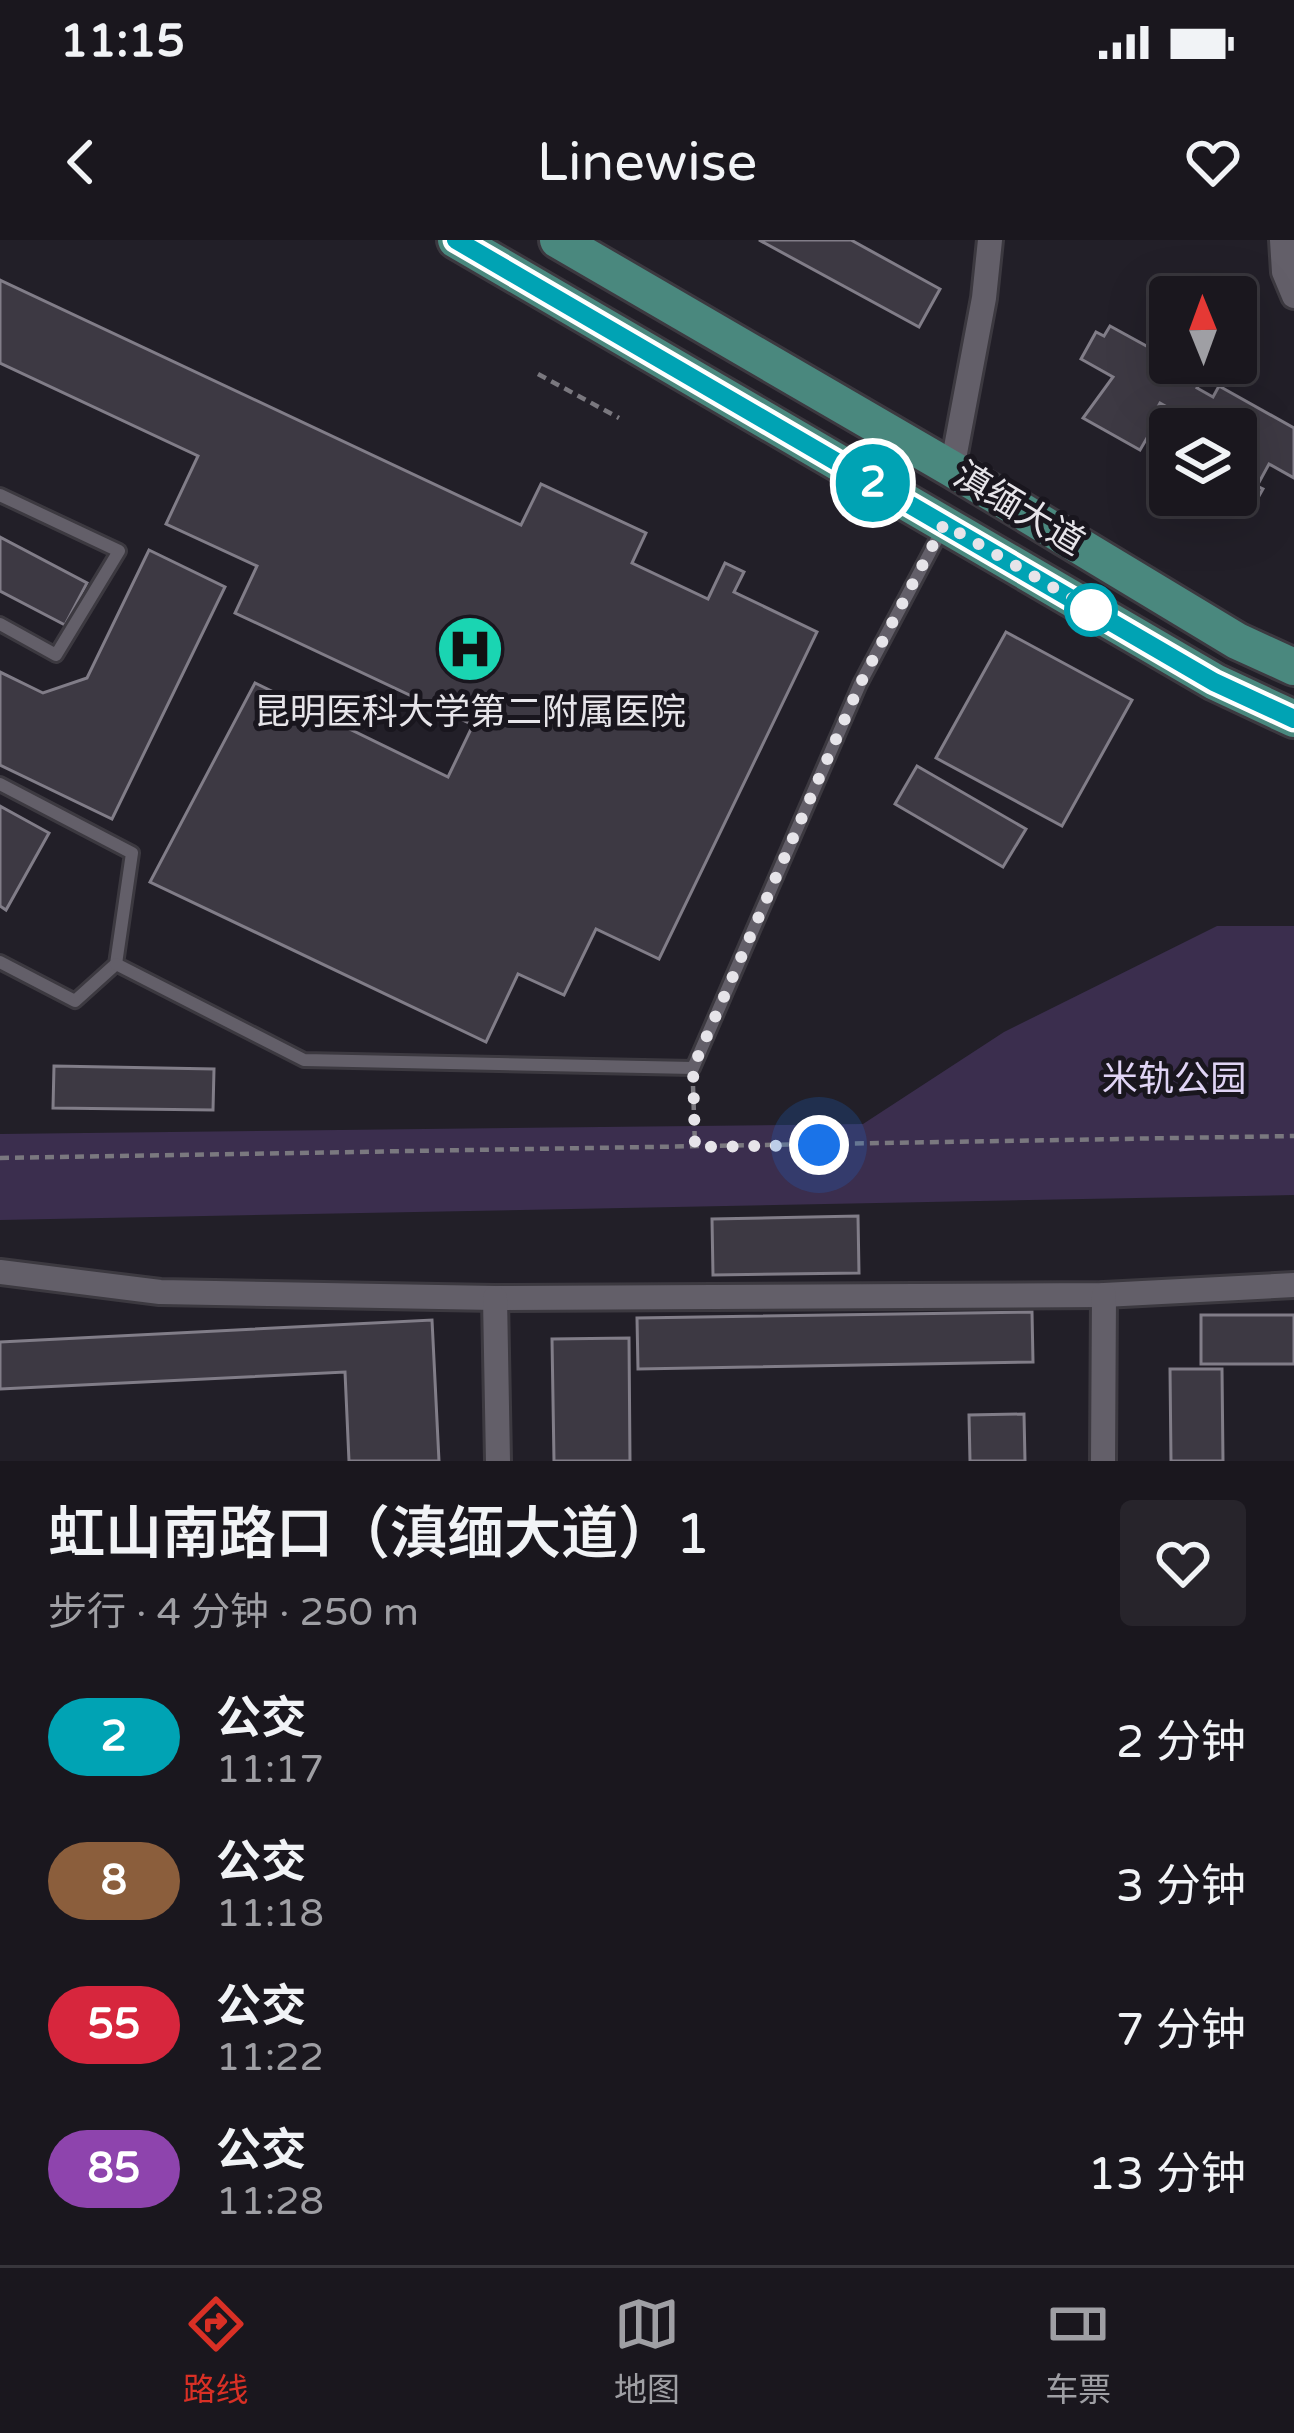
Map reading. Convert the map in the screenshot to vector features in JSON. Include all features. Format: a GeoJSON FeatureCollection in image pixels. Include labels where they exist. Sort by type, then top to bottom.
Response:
{"type":"FeatureCollection","features":[{"type":"Feature","properties":{"kind":"main road","name":"滇缅大道"},"geometry":{"type":"LineString","coordinates":[[456,240],[1214,682],[1294,719]]}},
{"type":"Feature","properties":{"kind":"main road","name":"滇缅大道"},"geometry":{"type":"LineString","coordinates":[[558,240],[1237,640],[1294,668]]}},
{"type":"Feature","properties":{"kind":"street"},"geometry":{"type":"LineString","coordinates":[[952,469],[990,240]]}},
{"type":"Feature","properties":{"kind":"street"},"geometry":{"type":"LineString","coordinates":[[1282,240],[1285,272],[1294,296]]}},
{"type":"Feature","properties":{"kind":"street"},"geometry":{"type":"LineString","coordinates":[[0,1272],[160,1292],[495,1298],[1104,1295],[1292,1283]]}},
{"type":"Feature","properties":{"kind":"street"},"geometry":{"type":"LineString","coordinates":[[1103,1461],[1104,1295]]}},
{"type":"Feature","properties":{"kind":"street"},"geometry":{"type":"LineString","coordinates":[[495,1298],[498,1461]]}},
{"type":"Feature","properties":{"kind":"lane"},"geometry":{"type":"LineString","coordinates":[[0,495],[119,550],[56,655],[0,624]]}},
{"type":"Feature","properties":{"kind":"lane"},"geometry":{"type":"LineString","coordinates":[[116,964],[304,1060],[693,1068],[860,684],[944,524]]}},
{"type":"Feature","properties":{"kind":"lane"},"geometry":{"type":"LineString","coordinates":[[0,784],[132,853],[116,964],[75,1001],[0,962]]}},
{"type":"Feature","properties":{"kind":"path"},"geometry":{"type":"LineString","coordinates":[[538,374],[619,418]]}},
{"type":"Feature","properties":{"kind":"path"},"geometry":{"type":"LineString","coordinates":[[693,1068],[695,1147]]}},
{"type":"Feature","properties":{"kind":"path"},"geometry":{"type":"LineString","coordinates":[[0,1158],[1294,1136]]}},
{"type":"Feature","properties":{"kind":"green space","name":"米轨公园"},"geometry":{"type":"Polygon","coordinates":[[[1217,926],[1294,926],[1294,1195],[0,1220],[0,1134],[863,1124],[1004,1032],[1217,926]]]}},
{"type":"Feature","properties":{"kind":"building"},"geometry":{"type":"Polygon","coordinates":[[[759,240],[851,240],[940,289],[919,327],[759,240]]]}},
{"type":"Feature","properties":{"kind":"building"},"geometry":{"type":"Polygon","coordinates":[[[0,280],[521,525],[541,484],[646,533],[632,563],[708,599],[725,563],[744,572],[734,592],[817,632],[659,959],[596,929],[564,995],[518,974],[486,1042],[150,882],[255,683],[448,777],[473,725],[235,613],[257,566],[166,524],[198,456],[0,363],[0,280]]]}},
{"type":"Feature","properties":{"kind":"building"},"geometry":{"type":"Polygon","coordinates":[[[1110,326],[1149,347],[1149,384],[1199,384],[1197,388],[1213,397],[1219,386],[1294,428],[1294,478],[1269,464],[1257,486],[1257,408],[1169,408],[1160,403],[1149,408],[1149,435],[1140,450],[1083,418],[1113,377],[1081,359],[1096,332],[1104,336],[1110,326]]]}},
{"type":"Feature","properties":{"kind":"building"},"geometry":{"type":"Polygon","coordinates":[[[0,537],[87,583],[65,625],[0,591],[0,537]]]}},
{"type":"Feature","properties":{"kind":"building"},"geometry":{"type":"Polygon","coordinates":[[[149,550],[225,587],[112,819],[0,765],[0,672],[43,693],[87,678],[149,550]]]}},
{"type":"Feature","properties":{"kind":"building"},"geometry":{"type":"Polygon","coordinates":[[[1006,632],[1132,700],[1062,826],[936,758],[1006,632]]]}},
{"type":"Feature","properties":{"kind":"building"},"geometry":{"type":"Polygon","coordinates":[[[917,766],[1026,829],[1003,867],[895,804],[917,766]]]}},
{"type":"Feature","properties":{"kind":"building"},"geometry":{"type":"Polygon","coordinates":[[[0,806],[49,833],[6,910],[0,906],[0,806]]]}},
{"type":"Feature","properties":{"kind":"building"},"geometry":{"type":"Polygon","coordinates":[[[54,1066],[214,1069],[213,1110],[53,1108],[54,1066]]]}},
{"type":"Feature","properties":{"kind":"building"},"geometry":{"type":"Polygon","coordinates":[[[858,1216],[859,1273],[713,1275],[712,1219],[858,1216]]]}},
{"type":"Feature","properties":{"kind":"building"},"geometry":{"type":"Polygon","coordinates":[[[1032,1312],[1033,1362],[638,1369],[637,1318],[1032,1312]]]}},
{"type":"Feature","properties":{"kind":"building"},"geometry":{"type":"Polygon","coordinates":[[[1201,1315],[1294,1315],[1294,1364],[1201,1364],[1201,1315]]]}},
{"type":"Feature","properties":{"kind":"building"},"geometry":{"type":"Polygon","coordinates":[[[432,1320],[439,1461],[349,1461],[345,1372],[0,1389],[0,1342],[432,1320]]]}},
{"type":"Feature","properties":{"kind":"building"},"geometry":{"type":"Polygon","coordinates":[[[629,1338],[630,1461],[554,1461],[552,1339],[629,1338]]]}},
{"type":"Feature","properties":{"kind":"building"},"geometry":{"type":"Polygon","coordinates":[[[1170,1369],[1222,1369],[1223,1461],[1171,1461],[1170,1369]]]}},
{"type":"Feature","properties":{"kind":"building"},"geometry":{"type":"Polygon","coordinates":[[[1024,1414],[1025,1461],[970,1461],[969,1415],[1024,1414]]]}},
{"type":"Feature","properties":{"kind":"bus line","name":"2"},"geometry":{"type":"LineString","coordinates":[[456,240],[1214,682],[1294,719]]}},
{"type":"Feature","properties":{"kind":"place","name":"昆明医科大学第二附属医院"},"geometry":{"type":"Point","coordinates":[470,649]}},
{"type":"Feature","properties":{"kind":"route"},"geometry":{"type":"LineString","coordinates":[[819,1145],[695,1147],[693,1068],[860,684],[944,524],[1099,614],[1091,610]]}}]}
